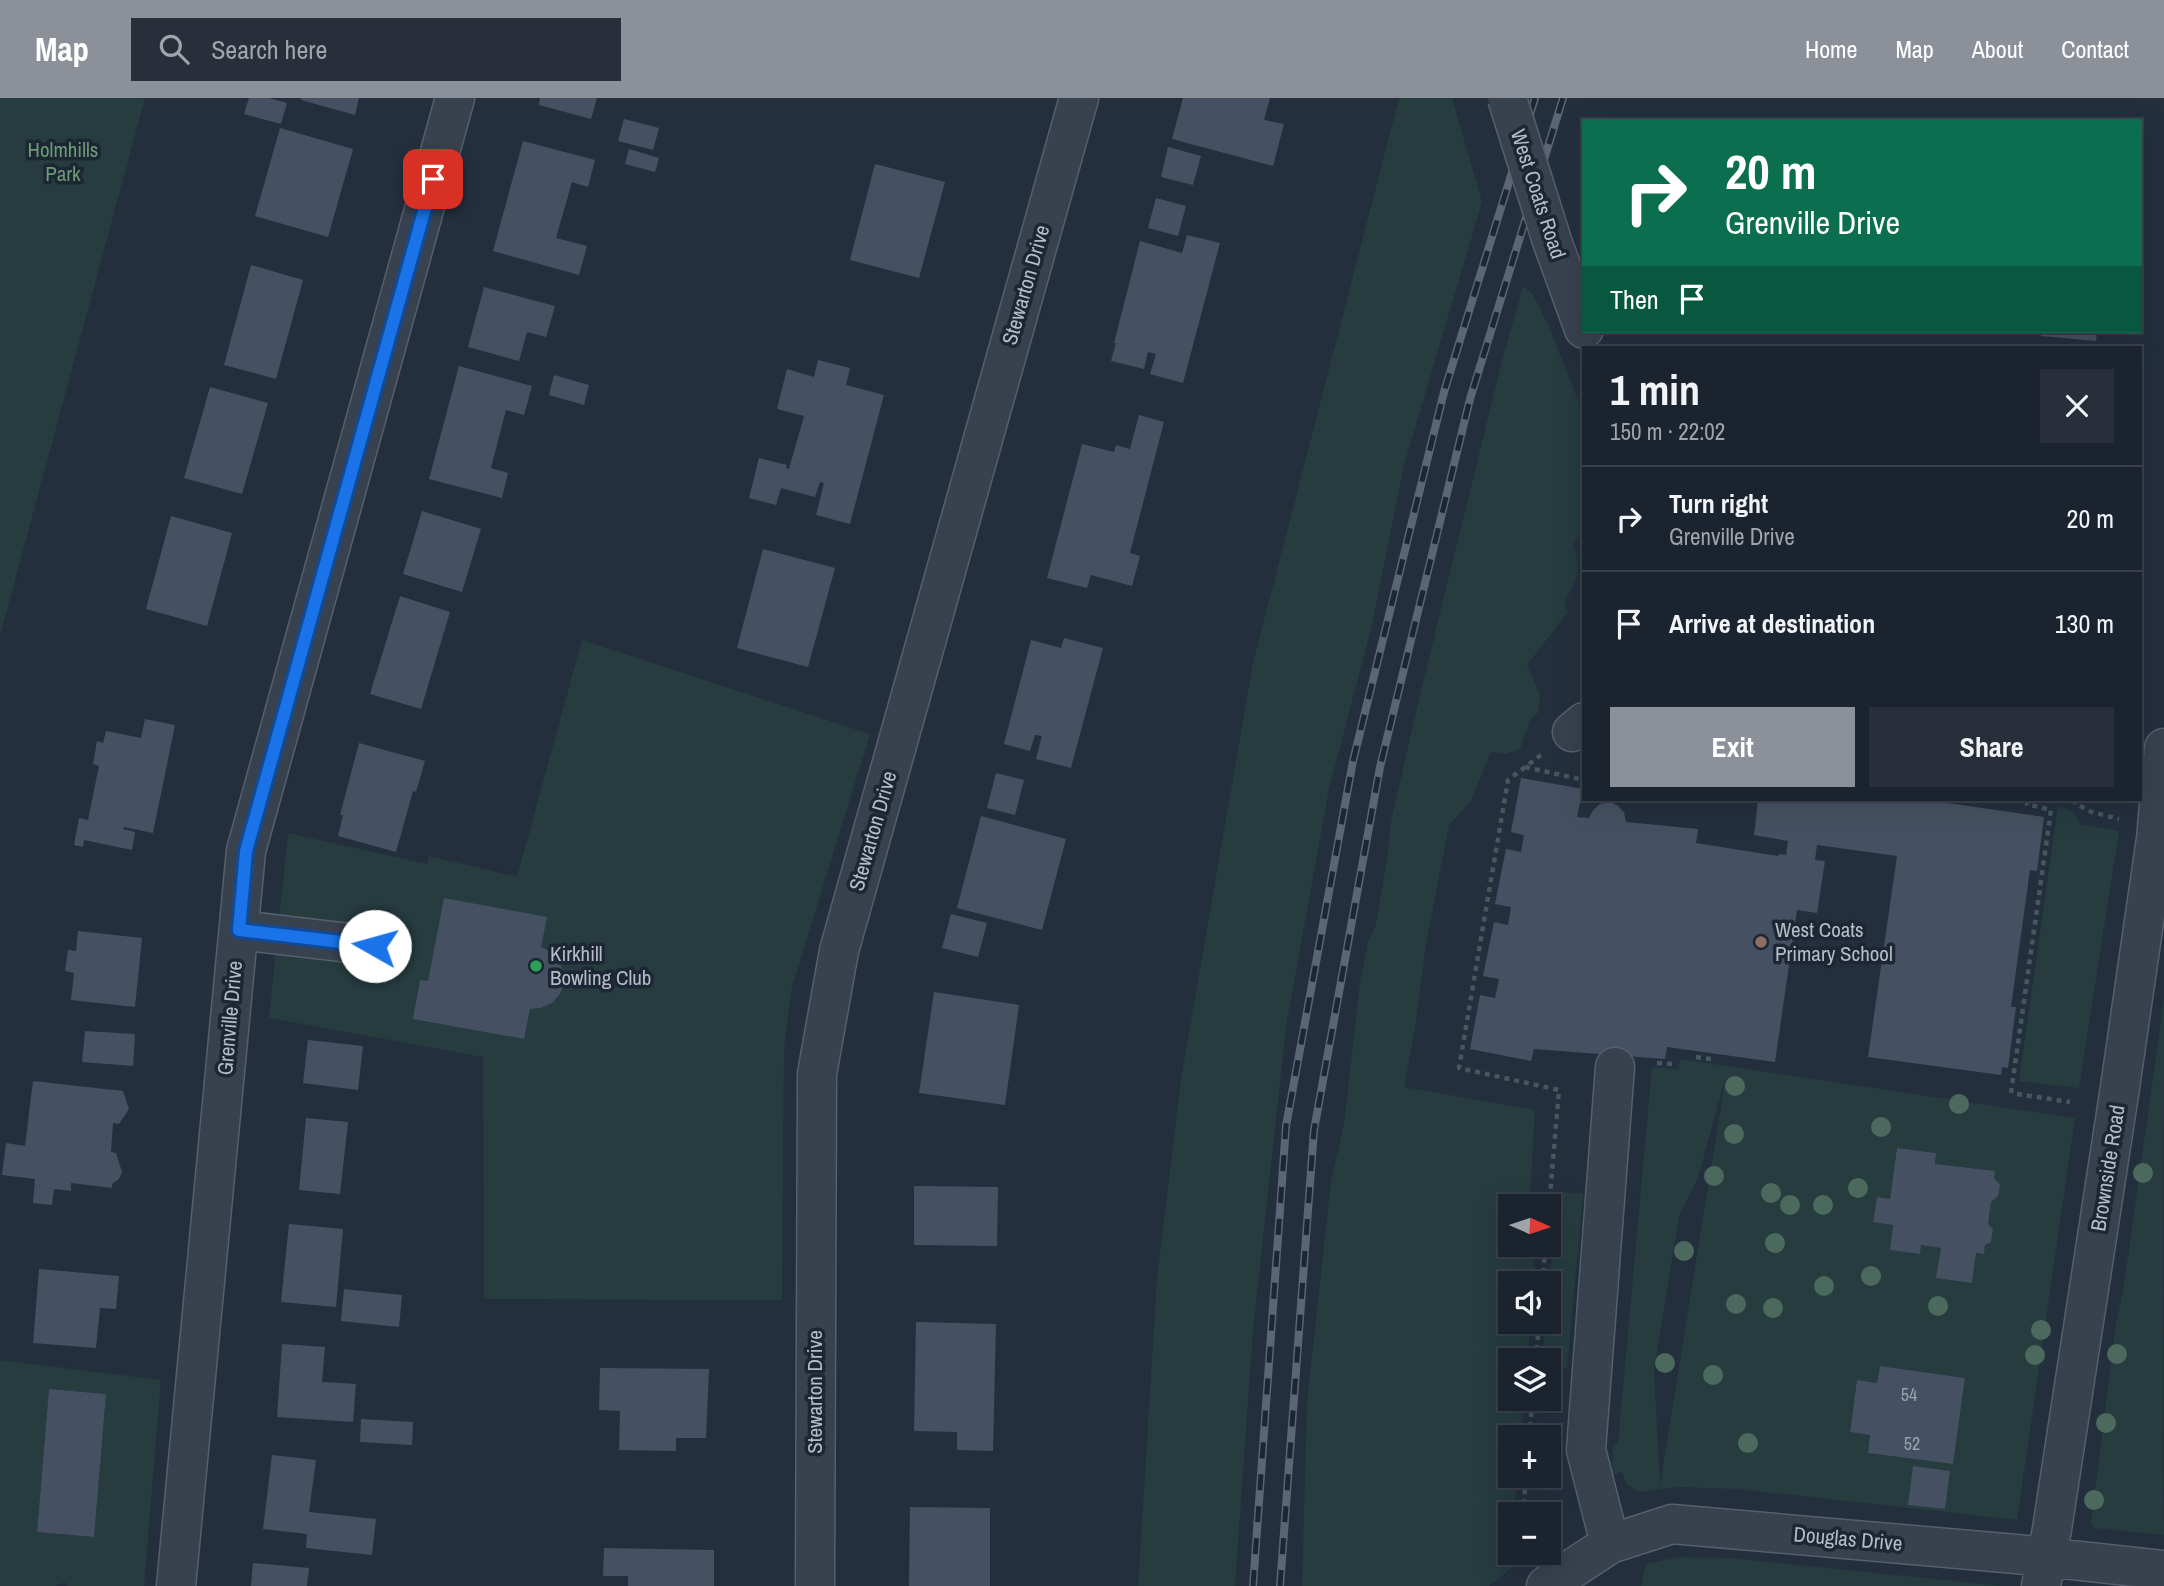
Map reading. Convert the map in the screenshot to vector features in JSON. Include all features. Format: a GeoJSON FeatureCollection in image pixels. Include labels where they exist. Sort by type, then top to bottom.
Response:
{"type":"FeatureCollection","features":[{"type":"Feature","properties":{"kind":"street","name":"Grenville Drive"},"geometry":{"type":"LineString","coordinates":[[176,1586],[246,851],[455,98]]}},
{"type":"Feature","properties":{"kind":"street","name":"Stewarton Drive"},"geometry":{"type":"LineString","coordinates":[[815,1586],[817,1074],[839,951],[1079,98]]}},
{"type":"Feature","properties":{"kind":"street","name":"West Coats Road"},"geometry":{"type":"LineString","coordinates":[[1507,98],[1552,242],[1582,324]]}},
{"type":"Feature","properties":{"kind":"street","name":"Brownside Road"},"geometry":{"type":"LineString","coordinates":[[2044,1572],[2156,839],[2157,764]]}},
{"type":"Feature","properties":{"kind":"street"},"geometry":{"type":"LineString","coordinates":[[239,930],[375,946]]}},
{"type":"Feature","properties":{"kind":"street"},"geometry":{"type":"LineString","coordinates":[[1610,1544],[1586,1450],[1615,1067]]}},
{"type":"Feature","properties":{"kind":"street","name":"Douglas Drive"},"geometry":{"type":"LineString","coordinates":[[1546,1586],[1610,1544],[1672,1524],[2044,1572],[2164,1570]]}},
{"type":"Feature","properties":{"kind":"path"},"geometry":{"type":"LineString","coordinates":[[1550,1194],[1559,1090],[1459,1068],[1508,780],[1578,727]]}},
{"type":"Feature","properties":{"kind":"path"},"geometry":{"type":"LineString","coordinates":[[1525,767],[1582,780]]}},
{"type":"Feature","properties":{"kind":"path"},"geometry":{"type":"LineString","coordinates":[[2028,801],[2027,804],[2051,810],[2014,1094],[2070,1102]]}},
{"type":"Feature","properties":{"kind":"path"},"geometry":{"type":"LineString","coordinates":[[2074,801],[2088,811],[2130,822]]}},
{"type":"Feature","properties":{"kind":"path"},"geometry":{"type":"LineString","coordinates":[[1696,1057],[1711,1059]]}},
{"type":"Feature","properties":{"kind":"path"},"geometry":{"type":"LineString","coordinates":[[1657,1063],[1673,1065]]}},
{"type":"Feature","properties":{"kind":"green space","name":"Holmhills Park"},"geometry":{"type":"Polygon","coordinates":[[[0,98],[145,98],[0,636],[0,98]]]}},
{"type":"Feature","properties":{"kind":"green space"},"geometry":{"type":"Polygon","coordinates":[[[1399,98],[1452,98],[1482,202],[1404,465],[1372,625],[1329,789],[1286,1027],[1253,1331],[1235,1586],[1138,1586],[1157,1279],[1181,1079],[1253,663],[1399,98]]]}},
{"type":"Feature","properties":{"kind":"green space"},"geometry":{"type":"Polygon","coordinates":[[[1523,286],[1533,294],[1549,327],[1582,410],[1582,532],[1573,543],[1578,568],[1564,603],[1568,612],[1527,665],[1540,695],[1538,713],[1530,719],[1520,749],[1505,754],[1491,752],[1471,801],[1449,825],[1426,944],[1404,1087],[1535,1110],[1530,1194],[1498,1194],[1498,1257],[1535,1257],[1534,1271],[1498,1271],[1498,1334],[1530,1334],[1528,1348],[1498,1348],[1498,1411],[1523,1411],[1522,1425],[1498,1425],[1498,1488],[1516,1488],[1515,1502],[1498,1502],[1498,1565],[1515,1565],[1489,1586],[1302,1586],[1307,1402],[1331,1181],[1344,1124],[1360,983],[1368,942],[1376,924],[1391,821],[1423,682],[1523,286]]]}},
{"type":"Feature","properties":{"kind":"green space","name":"Kirkhill Bowling Club"},"geometry":{"type":"Polygon","coordinates":[[[582,640],[870,734],[792,987],[784,1048],[782,1300],[484,1299],[483,1057],[269,1018],[288,833],[427,864],[429,856],[517,877],[582,640]]]}},
{"type":"Feature","properties":{"kind":"green space"},"geometry":{"type":"Polygon","coordinates":[[[2058,806],[2074,814],[2079,824],[2119,831],[2079,1088],[2019,1081],[2058,806]]]}},
{"type":"Feature","properties":{"kind":"green space"},"geometry":{"type":"Polygon","coordinates":[[[2164,999],[2164,1535],[2094,1528],[2091,1524],[2115,1330],[2124,1285],[2164,999]]]}},
{"type":"Feature","properties":{"kind":"green space"},"geometry":{"type":"Polygon","coordinates":[[[1680,1059],[2075,1118],[2017,1520],[1737,1489],[1679,1487],[1640,1492],[1627,1485],[1622,1472],[1612,1474],[1613,1445],[1618,1443],[1652,1067],[1678,1069],[1680,1059]],[[1726,1075],[1698,1178],[1679,1216],[1654,1370],[1660,1485],[1726,1075]],[[1897,1148],[1890,1199],[1877,1197],[1873,1221],[1893,1225],[1920,1253],[1921,1245],[1941,1248],[1937,1278],[1972,1282],[1976,1253],[1984,1254],[1985,1245],[1991,1241],[1993,1229],[1988,1224],[1991,1202],[1935,1164],[1936,1153],[1897,1148]],[[1880,1366],[1877,1383],[1857,1381],[1850,1432],[1870,1435],[1868,1453],[1953,1464],[1965,1378],[1880,1366]]]}},
{"type":"Feature","properties":{"kind":"green space"},"geometry":{"type":"Polygon","coordinates":[[[1557,1192],[1583,1194],[1567,1369],[1561,1368],[1561,1348],[1543,1348],[1545,1334],[1561,1334],[1561,1271],[1550,1271],[1552,1257],[1561,1257],[1561,1194],[1557,1192]]]}},
{"type":"Feature","properties":{"kind":"green space"},"geometry":{"type":"Polygon","coordinates":[[[0,1360],[161,1380],[144,1586],[67,1586],[65,1582],[56,1586],[0,1586],[0,1360]],[[49,1389],[37,1532],[93,1537],[106,1394],[49,1389]]]}},
{"type":"Feature","properties":{"kind":"green space"},"geometry":{"type":"Polygon","coordinates":[[[1679,1557],[1729,1558],[2003,1586],[1641,1586],[1646,1564],[1679,1557]]]}},
{"type":"Feature","properties":{"kind":"building"},"geometry":{"type":"Polygon","coordinates":[[[249,98],[269,98],[287,103],[281,124],[244,114],[249,98]]]}},
{"type":"Feature","properties":{"kind":"building"},"geometry":{"type":"Polygon","coordinates":[[[301,98],[359,98],[355,115],[301,98]]]}},
{"type":"Feature","properties":{"kind":"building"},"geometry":{"type":"Polygon","coordinates":[[[540,98],[597,98],[591,119],[539,105],[540,98]]]}},
{"type":"Feature","properties":{"kind":"building"},"geometry":{"type":"Polygon","coordinates":[[[1183,98],[1270,98],[1264,120],[1284,124],[1273,166],[1172,139],[1183,98]]]}},
{"type":"Feature","properties":{"kind":"building"},"geometry":{"type":"Polygon","coordinates":[[[624,119],[659,128],[653,150],[618,141],[624,119]]]}},
{"type":"Feature","properties":{"kind":"building"},"geometry":{"type":"Polygon","coordinates":[[[280,128],[353,149],[328,237],[255,216],[280,128]]]}},
{"type":"Feature","properties":{"kind":"building"},"geometry":{"type":"Polygon","coordinates":[[[523,141],[595,160],[588,187],[572,182],[556,238],[587,246],[579,275],[493,251],[523,141]]]}},
{"type":"Feature","properties":{"kind":"building"},"geometry":{"type":"Polygon","coordinates":[[[1168,147],[1201,156],[1193,185],[1161,177],[1168,147]]]}},
{"type":"Feature","properties":{"kind":"building"},"geometry":{"type":"Polygon","coordinates":[[[629,149],[659,158],[655,172],[625,164],[629,149]]]}},
{"type":"Feature","properties":{"kind":"building"},"geometry":{"type":"Polygon","coordinates":[[[875,164],[945,182],[919,278],[850,260],[875,164]]]}},
{"type":"Feature","properties":{"kind":"building"},"geometry":{"type":"Polygon","coordinates":[[[1156,198],[1186,206],[1178,236],[1148,228],[1156,198]]]}},
{"type":"Feature","properties":{"kind":"building"},"geometry":{"type":"Polygon","coordinates":[[[1187,235],[1220,243],[1183,383],[1150,374],[1156,354],[1148,352],[1144,369],[1111,361],[1140,241],[1182,253],[1187,235]]]}},
{"type":"Feature","properties":{"kind":"building"},"geometry":{"type":"Polygon","coordinates":[[[251,265],[303,280],[276,379],[224,365],[251,265]]]}},
{"type":"Feature","properties":{"kind":"building"},"geometry":{"type":"Polygon","coordinates":[[[484,287],[555,306],[546,337],[527,332],[519,361],[468,347],[484,287]]]}},
{"type":"Feature","properties":{"kind":"building"},"geometry":{"type":"Polygon","coordinates":[[[2041,333],[2097,333],[2096,341],[2041,336],[2041,333]]]}},
{"type":"Feature","properties":{"kind":"building"},"geometry":{"type":"Polygon","coordinates":[[[818,360],[850,368],[846,385],[884,395],[850,524],[816,515],[824,483],[820,482],[815,497],[781,488],[776,505],[749,498],[759,458],[787,465],[786,468],[789,469],[804,416],[777,409],[787,369],[814,377],[818,360]]]}},
{"type":"Feature","properties":{"kind":"building"},"geometry":{"type":"Polygon","coordinates":[[[459,366],[532,386],[524,415],[506,410],[491,468],[508,473],[502,498],[429,479],[459,366]]]}},
{"type":"Feature","properties":{"kind":"building"},"geometry":{"type":"Polygon","coordinates":[[[554,375],[589,385],[584,405],[549,395],[554,375]]]}},
{"type":"Feature","properties":{"kind":"building"},"geometry":{"type":"Polygon","coordinates":[[[210,387],[268,403],[242,494],[184,478],[210,387]]]}},
{"type":"Feature","properties":{"kind":"building"},"geometry":{"type":"Polygon","coordinates":[[[1139,415],[1164,422],[1130,553],[1140,556],[1132,586],[1091,575],[1087,588],[1047,578],[1082,444],[1114,452],[1116,445],[1130,449],[1139,415]]]}},
{"type":"Feature","properties":{"kind":"building"},"geometry":{"type":"Polygon","coordinates":[[[422,511],[481,529],[462,592],[403,574],[422,511]]]}},
{"type":"Feature","properties":{"kind":"building"},"geometry":{"type":"Polygon","coordinates":[[[171,516],[232,533],[207,626],[146,609],[171,516]]]}},
{"type":"Feature","properties":{"kind":"building"},"geometry":{"type":"Polygon","coordinates":[[[763,549],[835,568],[808,667],[737,648],[763,549]]]}},
{"type":"Feature","properties":{"kind":"building"},"geometry":{"type":"Polygon","coordinates":[[[400,596],[450,612],[421,709],[370,694],[400,596]]]}},
{"type":"Feature","properties":{"kind":"building"},"geometry":{"type":"Polygon","coordinates":[[[1064,638],[1103,648],[1071,768],[1036,759],[1042,736],[1035,735],[1030,751],[1004,744],[1031,640],[1061,648],[1064,638]]]}},
{"type":"Feature","properties":{"kind":"building"},"geometry":{"type":"Polygon","coordinates":[[[145,719],[175,725],[153,833],[124,827],[123,829],[135,832],[132,850],[84,840],[83,847],[74,845],[79,818],[88,820],[99,766],[93,764],[97,741],[103,743],[106,731],[141,738],[145,719]]]}},
{"type":"Feature","properties":{"kind":"building"},"geometry":{"type":"Polygon","coordinates":[[[359,743],[425,761],[416,792],[413,791],[396,852],[338,836],[343,815],[340,815],[359,743]]]}},
{"type":"Feature","properties":{"kind":"building"},"geometry":{"type":"Polygon","coordinates":[[[996,773],[1024,780],[1015,815],[987,808],[996,773]]]}},
{"type":"Feature","properties":{"kind":"building"},"geometry":{"type":"Polygon","coordinates":[[[1521,778],[1582,789],[1577,817],[1589,818],[1600,804],[1609,802],[1624,812],[1626,822],[1698,829],[1696,843],[1778,856],[1786,855],[1788,841],[1754,835],[1758,801],[1934,801],[2044,817],[2037,871],[2030,870],[2011,1007],[2016,1007],[2008,1068],[2002,1067],[2001,1075],[1868,1057],[1897,856],[1817,845],[1815,860],[1825,861],[1817,913],[1797,910],[1775,1062],[1667,1047],[1665,1059],[1534,1049],[1531,1061],[1470,1049],[1480,995],[1495,998],[1499,979],[1483,976],[1494,922],[1508,925],[1511,907],[1495,904],[1506,849],[1521,852],[1524,835],[1511,832],[1521,778]]]}},
{"type":"Feature","properties":{"kind":"building"},"geometry":{"type":"Polygon","coordinates":[[[981,816],[1066,839],[1042,930],[957,908],[981,816]]]}},
{"type":"Feature","properties":{"kind":"building"},"geometry":{"type":"Polygon","coordinates":[[[444,898],[547,917],[541,947],[551,952],[559,961],[564,983],[560,994],[552,1003],[530,1009],[524,1039],[413,1019],[420,980],[428,981],[444,898]]]}},
{"type":"Feature","properties":{"kind":"building"},"geometry":{"type":"Polygon","coordinates":[[[951,914],[987,923],[978,957],[942,948],[951,914]]]}},
{"type":"Feature","properties":{"kind":"building"},"geometry":{"type":"Polygon","coordinates":[[[78,931],[142,938],[135,1007],[71,1000],[74,973],[65,971],[68,950],[76,951],[78,931]]]}},
{"type":"Feature","properties":{"kind":"building"},"geometry":{"type":"Polygon","coordinates":[[[934,992],[1019,1005],[1005,1105],[919,1093],[934,992]]]}},
{"type":"Feature","properties":{"kind":"building"},"geometry":{"type":"Polygon","coordinates":[[[85,1031],[135,1034],[133,1066],[82,1062],[85,1031]]]}},
{"type":"Feature","properties":{"kind":"building"},"geometry":{"type":"Polygon","coordinates":[[[308,1040],[363,1046],[358,1090],[303,1083],[308,1040]]]}},
{"type":"Feature","properties":{"kind":"building"},"geometry":{"type":"Polygon","coordinates":[[[33,1081],[123,1091],[129,1109],[119,1124],[113,1123],[111,1152],[116,1153],[122,1172],[119,1179],[112,1184],[112,1188],[71,1183],[71,1191],[54,1189],[52,1205],[33,1203],[35,1179],[2,1175],[6,1143],[25,1146],[33,1081]]]}},
{"type":"Feature","properties":{"kind":"building"},"geometry":{"type":"Polygon","coordinates":[[[306,1118],[348,1122],[340,1194],[299,1190],[306,1118]]]}},
{"type":"Feature","properties":{"kind":"building"},"geometry":{"type":"Polygon","coordinates":[[[1897,1148],[1936,1153],[1935,1164],[1995,1171],[1994,1178],[2000,1185],[1998,1196],[1991,1202],[1988,1224],[1993,1229],[1991,1242],[1985,1245],[1984,1254],[1976,1253],[1972,1283],[1936,1278],[1941,1248],[1921,1245],[1920,1254],[1890,1250],[1893,1225],[1873,1222],[1877,1197],[1890,1199],[1897,1148]]]}},
{"type":"Feature","properties":{"kind":"building"},"geometry":{"type":"Polygon","coordinates":[[[914,1186],[998,1187],[997,1246],[914,1245],[914,1186]]]}},
{"type":"Feature","properties":{"kind":"building"},"geometry":{"type":"Polygon","coordinates":[[[289,1224],[343,1229],[336,1307],[281,1302],[289,1224]]]}},
{"type":"Feature","properties":{"kind":"building"},"geometry":{"type":"Polygon","coordinates":[[[39,1269],[119,1276],[116,1309],[100,1308],[96,1348],[33,1343],[39,1269]]]}},
{"type":"Feature","properties":{"kind":"building"},"geometry":{"type":"Polygon","coordinates":[[[344,1289],[402,1295],[399,1327],[341,1321],[344,1289]]]}},
{"type":"Feature","properties":{"kind":"building"},"geometry":{"type":"Polygon","coordinates":[[[916,1322],[996,1324],[993,1451],[957,1450],[957,1432],[914,1431],[916,1322]]]}},
{"type":"Feature","properties":{"kind":"building"},"geometry":{"type":"Polygon","coordinates":[[[282,1344],[325,1347],[322,1382],[356,1384],[353,1422],[277,1417],[282,1344]]]}},
{"type":"Feature","properties":{"kind":"building"},"geometry":{"type":"Polygon","coordinates":[[[1880,1366],[1965,1378],[1953,1464],[1868,1453],[1870,1435],[1850,1432],[1857,1380],[1877,1383],[1880,1366]]]}},
{"type":"Feature","properties":{"kind":"building"},"geometry":{"type":"Polygon","coordinates":[[[600,1368],[709,1369],[706,1438],[676,1438],[676,1451],[619,1450],[620,1411],[599,1410],[600,1368]]]}},
{"type":"Feature","properties":{"kind":"building"},"geometry":{"type":"Polygon","coordinates":[[[49,1389],[106,1394],[94,1537],[37,1532],[49,1389]]]}},
{"type":"Feature","properties":{"kind":"building"},"geometry":{"type":"Polygon","coordinates":[[[361,1419],[413,1422],[412,1445],[360,1442],[361,1419]]]}},
{"type":"Feature","properties":{"kind":"building"},"geometry":{"type":"Polygon","coordinates":[[[272,1455],[316,1460],[309,1512],[376,1519],[372,1555],[306,1548],[307,1534],[263,1529],[272,1455]]]}},
{"type":"Feature","properties":{"kind":"building"},"geometry":{"type":"Polygon","coordinates":[[[1913,1466],[1950,1471],[1945,1509],[1908,1505],[1913,1466]]]}},
{"type":"Feature","properties":{"kind":"building"},"geometry":{"type":"Polygon","coordinates":[[[910,1507],[990,1508],[990,1586],[909,1586],[910,1507]]]}},
{"type":"Feature","properties":{"kind":"building"},"geometry":{"type":"Polygon","coordinates":[[[604,1548],[714,1550],[714,1586],[628,1586],[628,1576],[603,1576],[604,1548]]]}},
{"type":"Feature","properties":{"kind":"building"},"geometry":{"type":"Polygon","coordinates":[[[253,1563],[309,1568],[307,1586],[251,1586],[253,1563]]]}},
{"type":"Feature","properties":{"kind":"railway"},"geometry":{"type":"LineString","coordinates":[[1253,1586],[1286,1126],[1353,761],[1444,392],[1535,98]]}},
{"type":"Feature","properties":{"kind":"railway"},"geometry":{"type":"LineString","coordinates":[[1280,1586],[1314,1130],[1380,767],[1470,399],[1563,98]]}},
{"type":"Feature","properties":{"kind":"place","name":"West Coats Primary School"},"geometry":{"type":"Point","coordinates":[1761,942]}},
{"type":"Feature","properties":{"kind":"place","name":"Kirkhill Bowling Club"},"geometry":{"type":"Point","coordinates":[536,966]}},
{"type":"Feature","properties":{"kind":"route"},"geometry":{"type":"LineString","coordinates":[[375,946],[239,930],[246,851],[433,179]]}}]}
